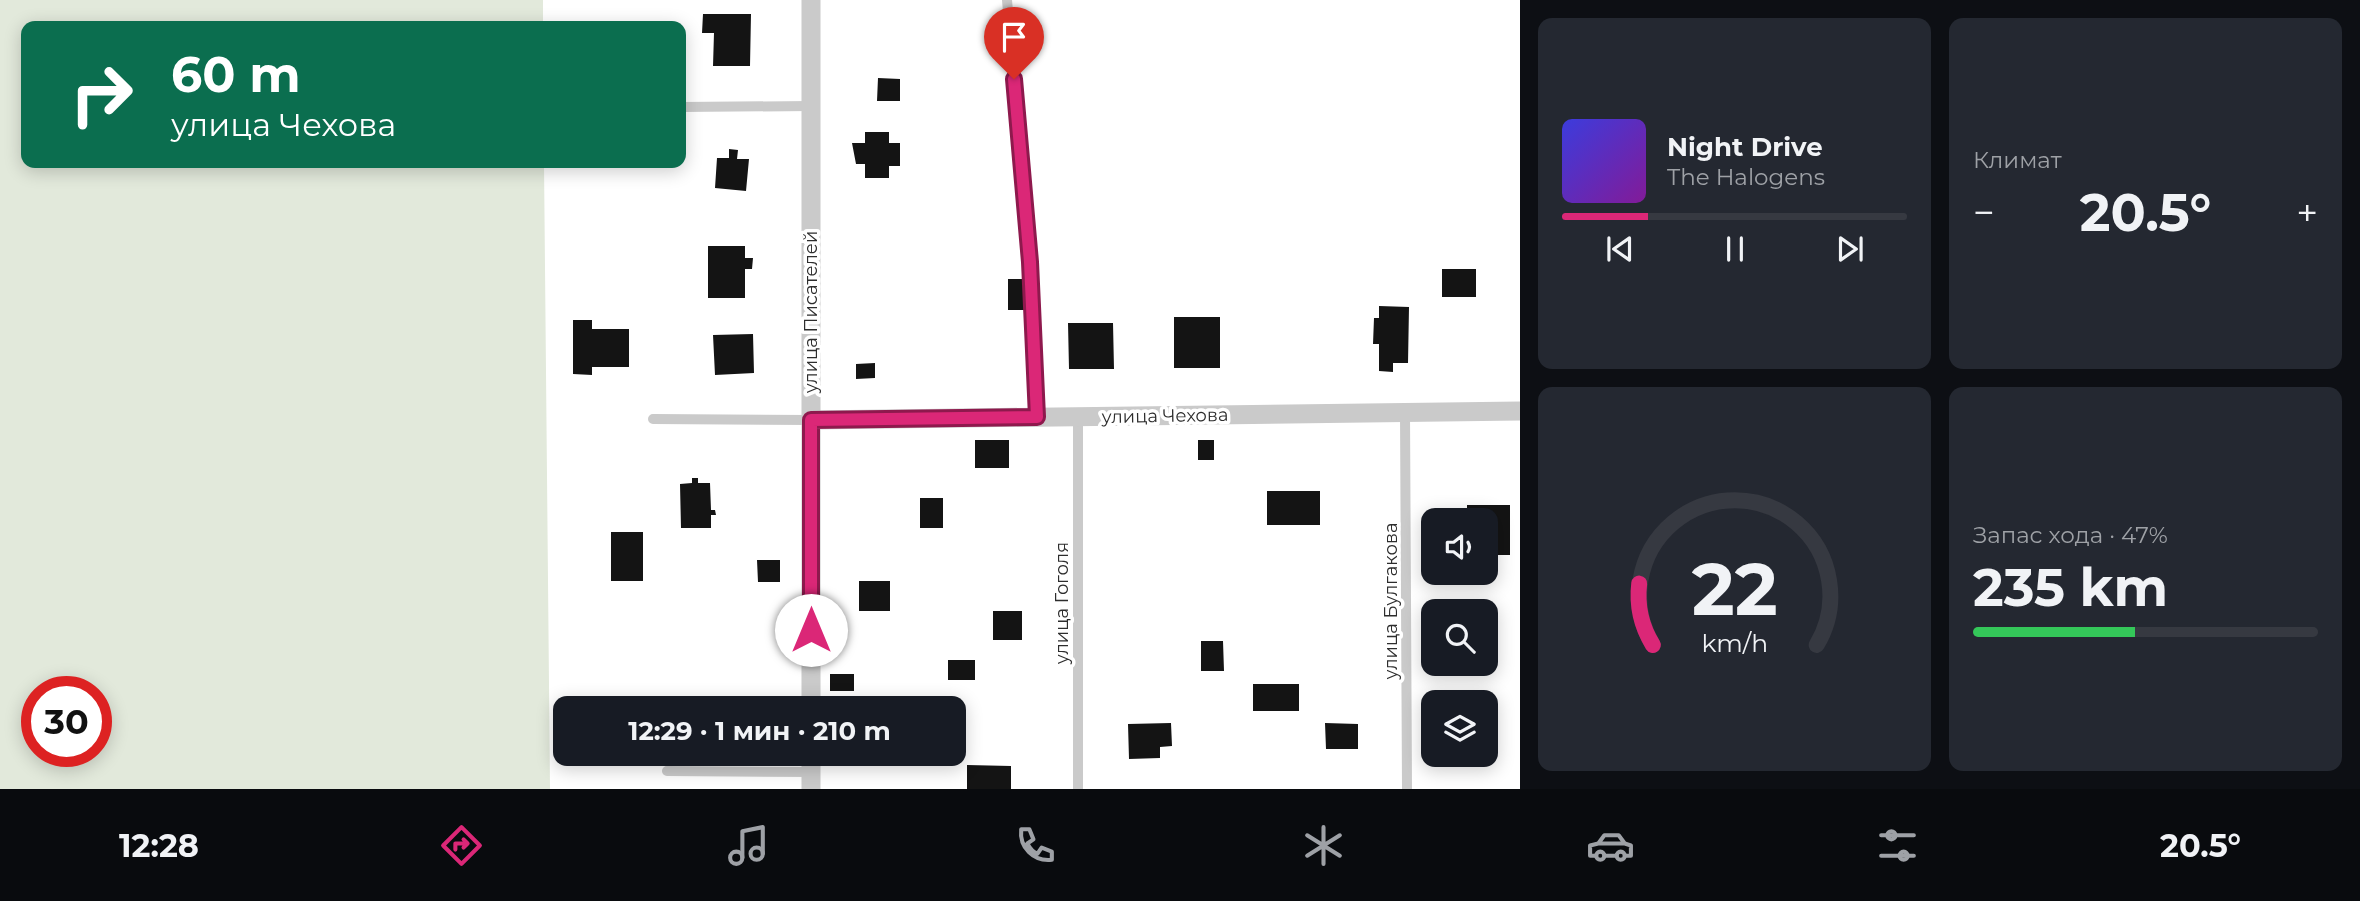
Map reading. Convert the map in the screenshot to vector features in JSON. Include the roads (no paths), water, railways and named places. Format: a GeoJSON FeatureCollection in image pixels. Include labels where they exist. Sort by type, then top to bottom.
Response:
{"type":"FeatureCollection","features":[{"type":"Feature","properties":{"kind":"street","name":"улица Писателей"},"geometry":{"type":"LineString","coordinates":[[811,0],[811,696]]}},
{"type":"Feature","properties":{"kind":"street","name":"улица Чехова"},"geometry":{"type":"LineString","coordinates":[[811,420],[1520,411]]}},
{"type":"Feature","properties":{"kind":"lane"},"geometry":{"type":"LineString","coordinates":[[1007,0],[1030,262],[1037,417]]}},
{"type":"Feature","properties":{"kind":"lane"},"geometry":{"type":"LineString","coordinates":[[686,107],[811,106]]}},
{"type":"Feature","properties":{"kind":"lane","name":"улица Булгакова"},"geometry":{"type":"LineString","coordinates":[[1405,413],[1407,789]]}},
{"type":"Feature","properties":{"kind":"lane","name":"улица Гоголя"},"geometry":{"type":"LineString","coordinates":[[1078,417],[1078,789]]}},
{"type":"Feature","properties":{"kind":"lane"},"geometry":{"type":"LineString","coordinates":[[653,419],[811,420]]}},
{"type":"Feature","properties":{"kind":"lane"},"geometry":{"type":"LineString","coordinates":[[667,771],[811,772]]}}]}
